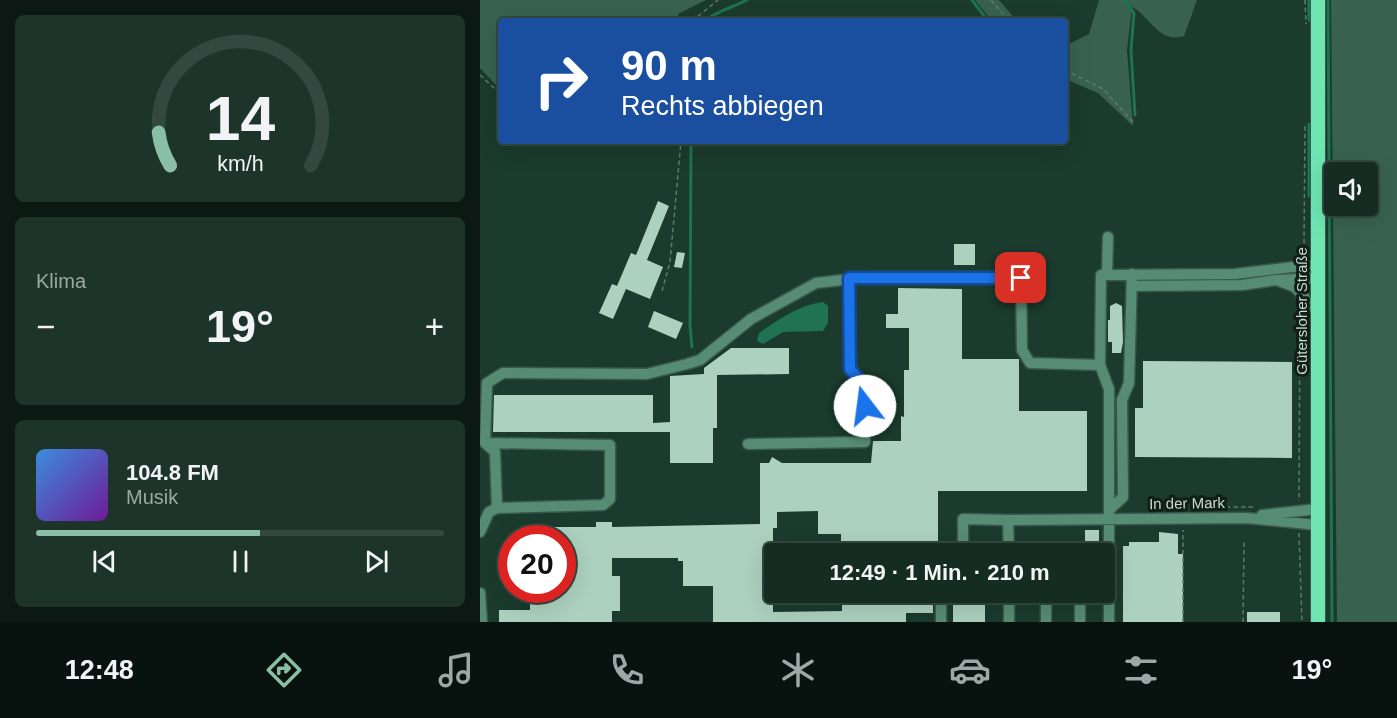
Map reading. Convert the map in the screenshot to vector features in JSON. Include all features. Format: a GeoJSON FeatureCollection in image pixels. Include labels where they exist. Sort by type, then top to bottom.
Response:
{"type":"FeatureCollection","features":[{"type":"Feature","properties":{"kind":"main road","name":"Gütersloher Straße"},"geometry":{"type":"LineString","coordinates":[[1318,0],[1318,622]]}},
{"type":"Feature","properties":{"kind":"street"},"geometry":{"type":"LineString","coordinates":[[1108,237],[1100,365],[1109,389],[1109,622]]}},
{"type":"Feature","properties":{"kind":"street"},"geometry":{"type":"LineString","coordinates":[[1132,280],[1234,274],[1318,264]]}},
{"type":"Feature","properties":{"kind":"street"},"geometry":{"type":"LineString","coordinates":[[1104,275],[1132,280],[1242,285],[1276,280],[1318,279]]}},
{"type":"Feature","properties":{"kind":"street"},"geometry":{"type":"LineString","coordinates":[[496,508],[495,452],[485,443],[487,383],[503,373],[647,374],[687,364],[700,360],[751,319],[816,283],[849,278],[1021,278],[1022,350],[1030,363],[1100,365]]}},
{"type":"Feature","properties":{"kind":"street"},"geometry":{"type":"LineString","coordinates":[[747,444],[865,442],[865,387],[850,369],[849,278]]}},
{"type":"Feature","properties":{"kind":"street"},"geometry":{"type":"LineString","coordinates":[[1109,515],[1123,497],[1122,400],[1129,383],[1132,280]]}},
{"type":"Feature","properties":{"kind":"street"},"geometry":{"type":"LineString","coordinates":[[1276,280],[1295,287],[1317,312]]}},
{"type":"Feature","properties":{"kind":"street"},"geometry":{"type":"LineString","coordinates":[[480,532],[489,513],[496,508],[603,505],[610,499],[610,445],[485,443]]}},
{"type":"Feature","properties":{"kind":"street","name":"In der Mark"},"geometry":{"type":"LineString","coordinates":[[1246,518],[1318,509]]}},
{"type":"Feature","properties":{"kind":"street","name":"In der Mark"},"geometry":{"type":"LineString","coordinates":[[963,543],[963,519],[1008,520],[1109,515],[1128,519],[1246,518],[1318,525]]}},
{"type":"Feature","properties":{"kind":"street"},"geometry":{"type":"LineString","coordinates":[[1008,520],[1009,543]]}},
{"type":"Feature","properties":{"kind":"street"},"geometry":{"type":"LineString","coordinates":[[480,593],[482,622]]}},
{"type":"Feature","properties":{"kind":"street"},"geometry":{"type":"LineString","coordinates":[[940,603],[940,622]]}},
{"type":"Feature","properties":{"kind":"street"},"geometry":{"type":"LineString","coordinates":[[1009,603],[1009,622]]}},
{"type":"Feature","properties":{"kind":"street"},"geometry":{"type":"LineString","coordinates":[[1046,603],[1046,622]]}},
{"type":"Feature","properties":{"kind":"street"},"geometry":{"type":"LineString","coordinates":[[1080,603],[1080,622]]}},
{"type":"Feature","properties":{"kind":"path"},"geometry":{"type":"LineString","coordinates":[[696,18],[718,0]]}},
{"type":"Feature","properties":{"kind":"path"},"geometry":{"type":"LineString","coordinates":[[991,0],[1006,18]]}},
{"type":"Feature","properties":{"kind":"path"},"geometry":{"type":"LineString","coordinates":[[1068,72],[1103,89],[1134,123]]}},
{"type":"Feature","properties":{"kind":"path"},"geometry":{"type":"LineString","coordinates":[[480,75],[498,90]]}},
{"type":"Feature","properties":{"kind":"path"},"geometry":{"type":"LineString","coordinates":[[662,291],[670,262],[681,144]]}},
{"type":"Feature","properties":{"kind":"path"},"geometry":{"type":"LineString","coordinates":[[1292,503],[1299,498],[1300,313],[1296,304]]}},
{"type":"Feature","properties":{"kind":"path"},"geometry":{"type":"LineString","coordinates":[[1196,507],[1255,507]]}},
{"type":"Feature","properties":{"kind":"path"},"geometry":{"type":"LineString","coordinates":[[1183,622],[1183,527],[1190,527]]}},
{"type":"Feature","properties":{"kind":"path"},"geometry":{"type":"LineString","coordinates":[[1299,535],[1302,622]]}},
{"type":"Feature","properties":{"kind":"path"},"geometry":{"type":"LineString","coordinates":[[1243,622],[1244,542]]}},
{"type":"Feature","properties":{"kind":"shaded area"},"geometry":{"type":"Polygon","coordinates":[[[480,0],[706,0],[678,14],[678,18],[498,18],[498,86],[480,68],[480,0]]]}},
{"type":"Feature","properties":{"kind":"shaded area"},"geometry":{"type":"Polygon","coordinates":[[[975,0],[999,0],[1014,18],[990,18],[975,0]]]}},
{"type":"Feature","properties":{"kind":"shaded area"},"geometry":{"type":"Polygon","coordinates":[[[1099,0],[1197,0],[1184,36],[1175,37],[1162,33],[1132,7],[1127,50],[1133,126],[1098,93],[1068,80],[1068,44],[1089,34],[1099,0]]]}},
{"type":"Feature","properties":{"kind":"shaded area"},"geometry":{"type":"Polygon","coordinates":[[[1331,0],[1397,0],[1397,622],[1337,622],[1333,216],[1378,216],[1378,162],[1333,162],[1331,0]]]}},
{"type":"Feature","properties":{"kind":"shaded area"},"geometry":{"type":"Polygon","coordinates":[[[823,302],[828,306],[828,323],[823,331],[783,332],[763,344],[757,341],[759,333],[797,309],[823,302]]]}},
{"type":"Feature","properties":{"kind":"building"},"geometry":{"type":"Polygon","coordinates":[[[658,201],[669,206],[647,260],[663,267],[650,299],[626,289],[613,319],[599,313],[612,284],[617,286],[631,253],[636,255],[658,201]]]}},
{"type":"Feature","properties":{"kind":"building"},"geometry":{"type":"Polygon","coordinates":[[[954,244],[975,244],[975,265],[954,265],[954,244]]]}},
{"type":"Feature","properties":{"kind":"building"},"geometry":{"type":"Polygon","coordinates":[[[677,252],[685,253],[682,268],[674,267],[677,252]]]}},
{"type":"Feature","properties":{"kind":"building"},"geometry":{"type":"Polygon","coordinates":[[[898,288],[962,289],[962,359],[1019,359],[1019,411],[1087,411],[1087,491],[938,491],[938,543],[841,543],[841,534],[818,534],[818,511],[777,512],[777,528],[773,528],[773,543],[764,543],[764,603],[773,603],[773,612],[842,611],[842,603],[933,603],[933,613],[906,613],[906,622],[713,622],[713,586],[683,586],[683,561],[678,561],[678,558],[612,558],[612,576],[620,576],[620,611],[612,611],[612,622],[499,622],[499,610],[530,610],[530,603],[576,603],[576,527],[596,527],[596,522],[612,522],[612,527],[760,524],[760,463],[769,463],[772,457],[782,463],[871,463],[873,441],[901,441],[901,416],[904,417],[904,370],[909,370],[909,328],[886,328],[886,314],[898,314],[898,288]]]}},
{"type":"Feature","properties":{"kind":"building"},"geometry":{"type":"Polygon","coordinates":[[[1116,303],[1122,306],[1121,353],[1112,353],[1112,342],[1108,342],[1110,306],[1116,303]]]}},
{"type":"Feature","properties":{"kind":"building"},"geometry":{"type":"Polygon","coordinates":[[[654,311],[683,323],[676,339],[648,327],[654,311]]]}},
{"type":"Feature","properties":{"kind":"building"},"geometry":{"type":"Polygon","coordinates":[[[731,348],[789,348],[789,374],[717,375],[717,428],[713,428],[713,463],[670,463],[670,432],[493,432],[494,395],[653,395],[653,423],[670,422],[670,376],[704,374],[704,368],[731,348]]]}},
{"type":"Feature","properties":{"kind":"building"},"geometry":{"type":"Polygon","coordinates":[[[1143,361],[1292,362],[1292,458],[1135,457],[1135,408],[1143,408],[1143,361]]]}},
{"type":"Feature","properties":{"kind":"building"},"geometry":{"type":"Polygon","coordinates":[[[1085,530],[1099,530],[1099,543],[1085,543],[1085,530]]]}},
{"type":"Feature","properties":{"kind":"building"},"geometry":{"type":"Polygon","coordinates":[[[1159,532],[1178,534],[1178,554],[1183,554],[1183,622],[1123,622],[1123,546],[1129,546],[1129,542],[1159,542],[1159,532]]]}},
{"type":"Feature","properties":{"kind":"building"},"geometry":{"type":"Polygon","coordinates":[[[953,605],[985,605],[985,622],[953,622],[953,605]]]}},
{"type":"Feature","properties":{"kind":"building"},"geometry":{"type":"Polygon","coordinates":[[[1247,612],[1280,612],[1280,622],[1247,622],[1247,612]]]}},
{"type":"Feature","properties":{"kind":"waterway"},"geometry":{"type":"LineString","coordinates":[[709,18],[747,0]]}},
{"type":"Feature","properties":{"kind":"waterway"},"geometry":{"type":"LineString","coordinates":[[972,0],[986,18]]}},
{"type":"Feature","properties":{"kind":"waterway"},"geometry":{"type":"LineString","coordinates":[[1124,0],[1134,13],[1131,50],[1135,115]]}},
{"type":"Feature","properties":{"kind":"waterway"},"geometry":{"type":"LineString","coordinates":[[1309,0],[1309,20]]}},
{"type":"Feature","properties":{"kind":"waterway"},"geometry":{"type":"LineString","coordinates":[[1328,0],[1332,622]]}},
{"type":"Feature","properties":{"kind":"waterway"},"geometry":{"type":"LineString","coordinates":[[1309,124],[1309,196]]}},
{"type":"Feature","properties":{"kind":"waterway"},"geometry":{"type":"LineString","coordinates":[[691,144],[690,326],[692,347]]}},
{"type":"Feature","properties":{"kind":"route"},"geometry":{"type":"LineString","coordinates":[[865,406],[865,387],[850,369],[849,278],[1021,278]]}}]}
